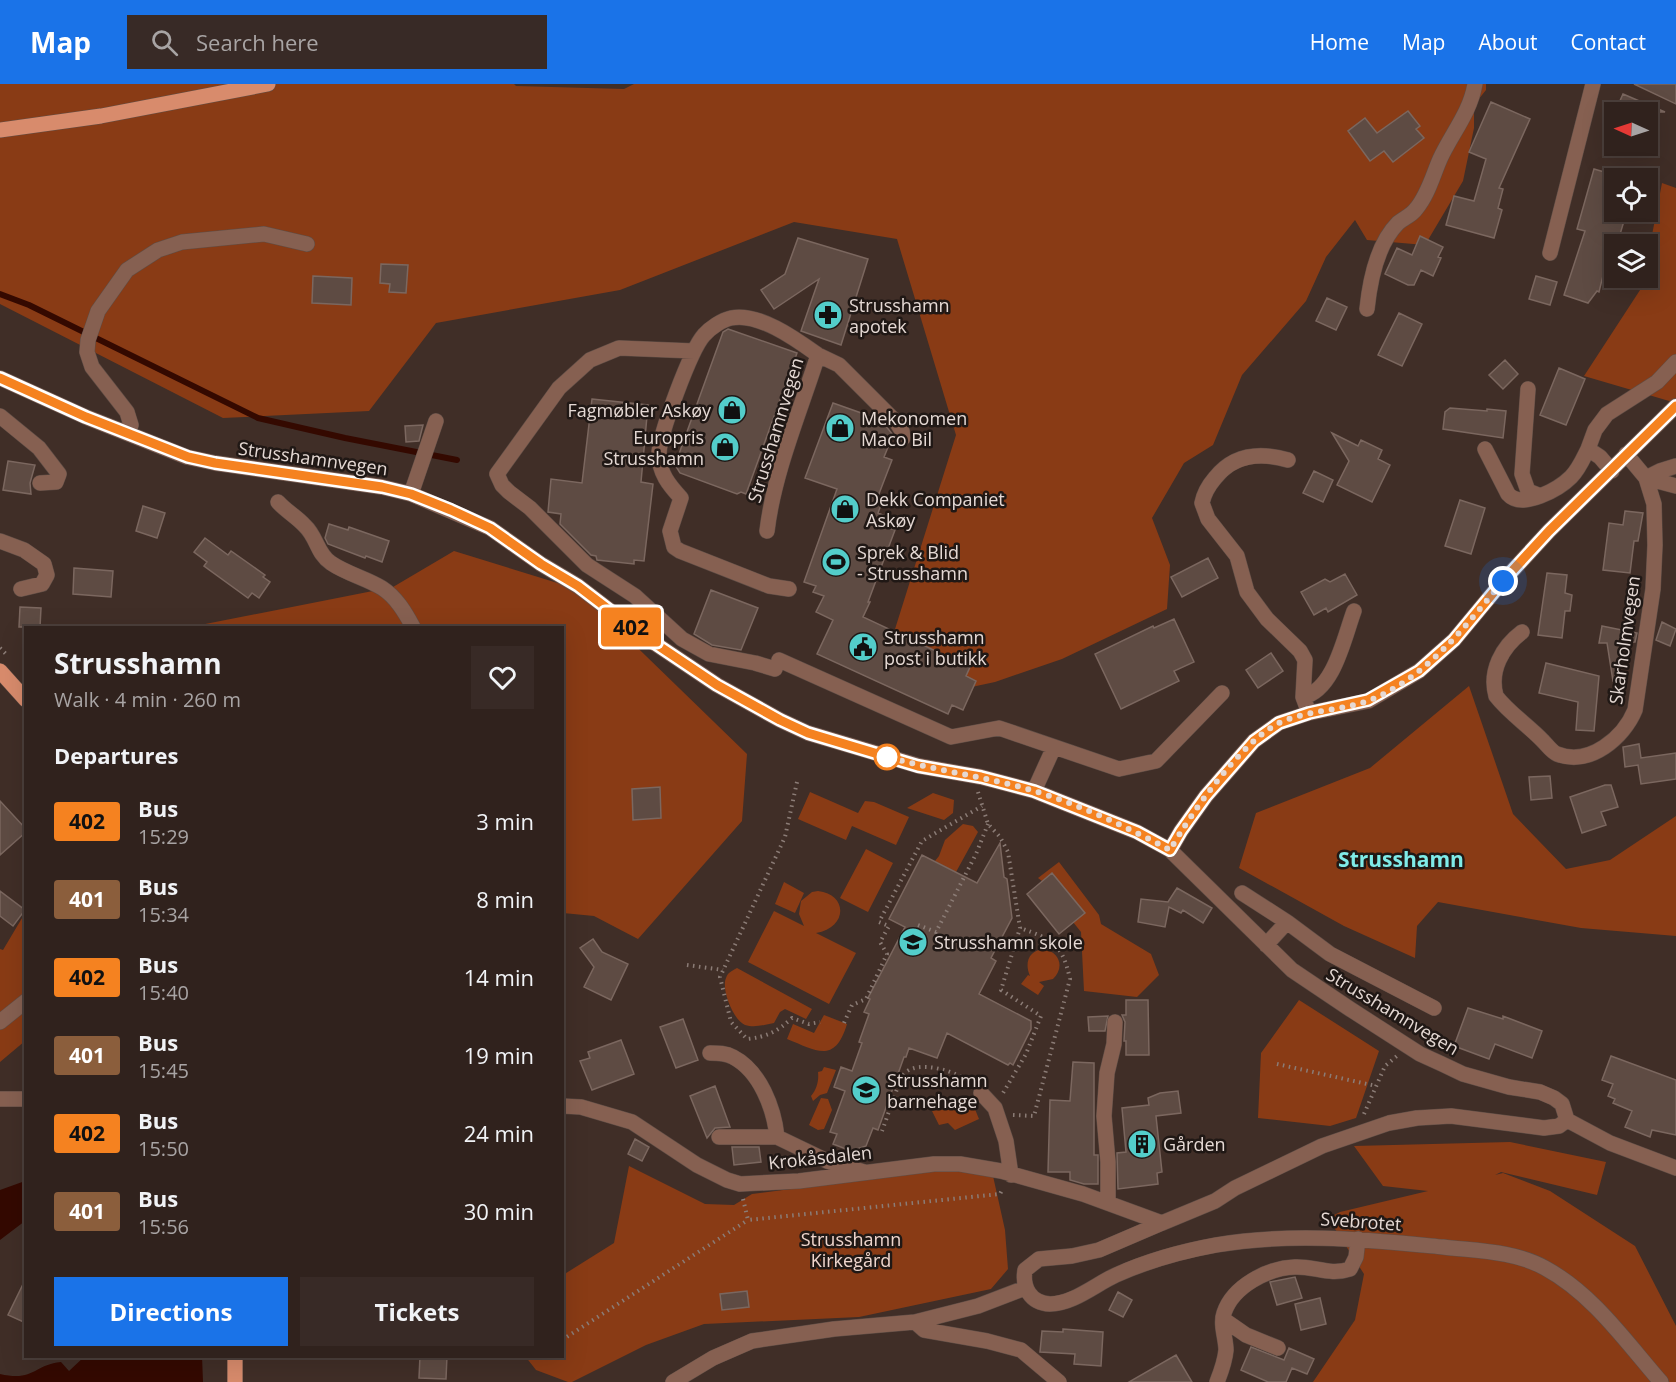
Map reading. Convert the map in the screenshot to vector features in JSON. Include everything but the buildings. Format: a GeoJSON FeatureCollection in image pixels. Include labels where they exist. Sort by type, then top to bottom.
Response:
{"type":"FeatureCollection","features":[{"type":"Feature","properties":{"kind":"main road"},"geometry":{"type":"LineString","coordinates":[[0,130],[101,116],[268,84]]}},
{"type":"Feature","properties":{"kind":"main road"},"geometry":{"type":"LineString","coordinates":[[0,671],[24,698]]}},
{"type":"Feature","properties":{"kind":"main road"},"geometry":{"type":"LineString","coordinates":[[235,1358],[235,1382]]}},
{"type":"Feature","properties":{"kind":"street"},"geometry":{"type":"LineString","coordinates":[[1367,309],[1378,255],[1397,224],[1416,209],[1473,98],[1475,84]]}},
{"type":"Feature","properties":{"kind":"street"},"geometry":{"type":"LineString","coordinates":[[1550,253],[1593,84]]}},
{"type":"Feature","properties":{"kind":"street"},"geometry":{"type":"LineString","coordinates":[[128,434],[131,424],[127,412],[92,367],[87,352],[88,340],[98,311],[126,270],[159,250],[182,242],[264,234],[307,244]]}},
{"type":"Feature","properties":{"kind":"street"},"geometry":{"type":"LineString","coordinates":[[789,589],[769,586],[674,548],[670,531],[681,498],[662,473],[659,455],[661,435],[694,351],[705,334],[723,321],[733,317],[747,318],[772,326],[818,355]]}},
{"type":"Feature","properties":{"kind":"street"},"geometry":{"type":"LineString","coordinates":[[694,351],[619,348],[590,360],[559,388],[497,474],[508,492],[530,508],[587,565],[635,596],[682,639],[709,654],[777,665],[951,737],[999,729],[1119,769],[1156,761],[1222,693]]}},
{"type":"Feature","properties":{"kind":"street","name":"Strusshamnvegen"},"geometry":{"type":"LineString","coordinates":[[767,531],[781,466],[818,355],[830,359],[848,373],[897,423],[903,438]]}},
{"type":"Feature","properties":{"kind":"street"},"geometry":{"type":"LineString","coordinates":[[1528,389],[1522,474],[1528,491],[1546,495],[1570,478],[1581,465],[1595,430],[1607,414],[1657,381],[1676,362]]}},
{"type":"Feature","properties":{"kind":"street","name":"Strusshamnvegen"},"geometry":{"type":"LineString","coordinates":[[0,378],[128,434],[188,457],[215,463],[413,489],[490,528],[541,564],[578,586],[638,632],[717,685],[780,720],[808,733],[918,766],[981,777],[1034,791],[1137,832],[1170,850],[1292,970],[1314,987],[1420,1054],[1463,1074],[1509,1087],[1540,1092],[1554,1098],[1562,1104],[1567,1119]]}},
{"type":"Feature","properties":{"kind":"street"},"geometry":{"type":"LineString","coordinates":[[1170,850],[1206,796],[1254,741],[1279,723],[1309,713],[1368,700],[1419,671],[1454,640],[1534,548],[1676,406]]}},
{"type":"Feature","properties":{"kind":"street"},"geometry":{"type":"LineString","coordinates":[[0,416],[26,436],[59,474],[56,482],[40,483]]}},
{"type":"Feature","properties":{"kind":"street"},"geometry":{"type":"LineString","coordinates":[[413,489],[436,421]]}},
{"type":"Feature","properties":{"kind":"street"},"geometry":{"type":"LineString","coordinates":[[1485,449],[1511,498],[1528,500],[1538,495]]}},
{"type":"Feature","properties":{"kind":"street"},"geometry":{"type":"LineString","coordinates":[[1588,449],[1600,457],[1612,471]]}},
{"type":"Feature","properties":{"kind":"street","name":"Skarholmvegen"},"geometry":{"type":"LineString","coordinates":[[1522,632],[1504,649],[1497,664],[1494,687],[1496,696],[1557,754],[1574,756],[1598,751],[1608,745],[1629,725],[1635,710],[1653,589],[1654,504],[1646,478],[1626,454]]}},
{"type":"Feature","properties":{"kind":"street"},"geometry":{"type":"LineString","coordinates":[[1288,460],[1264,455],[1230,462],[1214,479],[1204,494],[1202,503],[1204,510],[1237,556],[1247,592],[1268,619],[1293,642],[1305,660],[1304,697],[1309,713]]}},
{"type":"Feature","properties":{"kind":"street"},"geometry":{"type":"LineString","coordinates":[[1646,478],[1673,464]]}},
{"type":"Feature","properties":{"kind":"street"},"geometry":{"type":"LineString","coordinates":[[1646,478],[1676,486]]}},
{"type":"Feature","properties":{"kind":"street"},"geometry":{"type":"LineString","coordinates":[[278,502],[287,513],[306,526],[321,555],[332,564],[380,586],[398,602],[412,626]]}},
{"type":"Feature","properties":{"kind":"street"},"geometry":{"type":"LineString","coordinates":[[0,541],[24,550],[44,564],[47,575],[42,584],[21,589]]}},
{"type":"Feature","properties":{"kind":"street"},"geometry":{"type":"LineString","coordinates":[[1304,697],[1315,693],[1329,678],[1354,612]]}},
{"type":"Feature","properties":{"kind":"street"},"geometry":{"type":"LineString","coordinates":[[1034,791],[1054,747]]}},
{"type":"Feature","properties":{"kind":"street"},"geometry":{"type":"LineString","coordinates":[[1242,893],[1287,922],[1330,954],[1434,1008]]}},
{"type":"Feature","properties":{"kind":"street"},"geometry":{"type":"LineString","coordinates":[[1266,945],[1287,922]]}},
{"type":"Feature","properties":{"kind":"street"},"geometry":{"type":"LineString","coordinates":[[0,1022],[24,1003]]}},
{"type":"Feature","properties":{"kind":"street"},"geometry":{"type":"LineString","coordinates":[[1108,1202],[1108,1162],[1104,1116],[1107,1073],[1114,1044],[1115,1022]]}},
{"type":"Feature","properties":{"kind":"street"},"geometry":{"type":"LineString","coordinates":[[710,1053],[732,1057],[742,1063],[756,1078],[766,1095],[777,1137]]}},
{"type":"Feature","properties":{"kind":"street"},"geometry":{"type":"LineString","coordinates":[[981,1093],[996,1111],[1006,1141],[1011,1174],[1108,1202],[1162,1222]]}},
{"type":"Feature","properties":{"kind":"street"},"geometry":{"type":"LineString","coordinates":[[0,1099],[24,1099]]}},
{"type":"Feature","properties":{"kind":"street","name":"Krokåsdalen"},"geometry":{"type":"LineString","coordinates":[[564,1106],[581,1107],[632,1122],[697,1166],[740,1184],[841,1178],[864,1172],[934,1164],[960,1164],[1011,1174]]}},
{"type":"Feature","properties":{"kind":"street"},"geometry":{"type":"LineString","coordinates":[[673,1382],[713,1358],[752,1341],[834,1329],[915,1322],[978,1306],[1025,1288],[1023,1279],[1025,1270],[1039,1259],[1072,1256],[1099,1250],[1215,1201],[1235,1188],[1322,1146],[1389,1123],[1417,1118],[1451,1116],[1544,1128],[1559,1126],[1567,1119],[1610,1143],[1676,1168]]}},
{"type":"Feature","properties":{"kind":"street"},"geometry":{"type":"LineString","coordinates":[[719,1137],[777,1137],[827,1161],[864,1172]]}},
{"type":"Feature","properties":{"kind":"street","name":"Svebrotet"},"geometry":{"type":"LineString","coordinates":[[1025,1288],[1030,1296],[1039,1301],[1049,1304],[1060,1302],[1118,1274],[1200,1249],[1248,1242],[1308,1238],[1358,1239],[1497,1252],[1544,1267],[1566,1281],[1595,1307],[1661,1382]]}},
{"type":"Feature","properties":{"kind":"street"},"geometry":{"type":"LineString","coordinates":[[1218,1382],[1226,1352],[1224,1313],[1242,1288],[1264,1272],[1275,1268],[1293,1267],[1332,1273],[1350,1269],[1356,1257],[1358,1239]]}},
{"type":"Feature","properties":{"kind":"street"},"geometry":{"type":"LineString","coordinates":[[1223,1319],[1246,1335],[1278,1347]]}},
{"type":"Feature","properties":{"kind":"street"},"geometry":{"type":"LineString","coordinates":[[915,1322],[924,1330],[987,1341],[1021,1350],[1059,1382]]}},
{"type":"Feature","properties":{"kind":"path"},"geometry":{"type":"LineString","coordinates":[[797,782],[785,837],[720,977],[731,1023],[747,1039],[765,1037],[780,1029],[792,1018],[808,1024],[820,1022]]}},
{"type":"Feature","properties":{"kind":"path"},"geometry":{"type":"LineString","coordinates":[[979,786],[977,793],[988,824],[1000,837],[1008,852],[1020,928],[1001,990],[1041,1016],[1026,1054],[996,1111],[1035,1116],[1070,979],[1065,957],[1056,944],[1020,928]]}},
{"type":"Feature","properties":{"kind":"path"},"geometry":{"type":"LineString","coordinates":[[844,1023],[852,1005],[866,999],[887,954],[880,942],[889,926],[879,922],[922,840],[982,806]]}},
{"type":"Feature","properties":{"kind":"path"},"geometry":{"type":"LineString","coordinates":[[918,925],[936,932],[976,854],[988,824]]}},
{"type":"Feature","properties":{"kind":"path"},"geometry":{"type":"LineString","coordinates":[[687,965],[723,970]]}},
{"type":"Feature","properties":{"kind":"path"},"geometry":{"type":"LineString","coordinates":[[1361,1132],[1364,1109],[1385,1066],[1401,1053]]}},
{"type":"Feature","properties":{"kind":"path"},"geometry":{"type":"LineString","coordinates":[[1277,1065],[1376,1086]]}},
{"type":"Feature","properties":{"kind":"path"},"geometry":{"type":"LineString","coordinates":[[882,1131],[904,1074],[915,1068],[933,1067],[958,1076],[981,1093]]}},
{"type":"Feature","properties":{"kind":"path"},"geometry":{"type":"LineString","coordinates":[[564,1339],[748,1220],[1000,1194],[1011,1174]]}},
{"type":"Feature","properties":{"kind":"path"},"geometry":{"type":"LineString","coordinates":[[740,1184],[748,1220]]}},
{"type":"Feature","properties":{"kind":"green space"},"geometry":{"type":"Polygon","coordinates":[[[0,84],[514,84],[516,86],[624,89],[634,84],[1486,84],[1486,90],[1474,105],[1474,128],[1463,181],[1425,245],[1367,240],[1355,220],[1326,257],[1306,301],[1242,375],[1213,445],[1184,463],[1152,518],[1170,565],[1167,609],[1062,659],[995,682],[934,695],[890,645],[956,435],[897,239],[794,222],[620,290],[436,323],[369,411],[223,418],[0,304],[0,84]]]}},
{"type":"Feature","properties":{"kind":"green space"},"geometry":{"type":"Polygon","coordinates":[[[1662,183],[1676,188],[1676,403],[1584,376],[1641,288],[1658,288],[1658,234],[1652,234],[1654,222],[1658,222],[1658,204],[1662,183]]]}},
{"type":"Feature","properties":{"kind":"green space"},"geometry":{"type":"Polygon","coordinates":[[[454,551],[577,589],[747,754],[742,821],[638,939],[594,916],[564,913],[564,626],[195,626],[393,587],[454,551]]]}},
{"type":"Feature","properties":{"kind":"green space"},"geometry":{"type":"Polygon","coordinates":[[[1469,686],[1513,814],[1566,869],[1610,860],[1676,816],[1676,936],[1581,928],[1438,902],[1417,926],[1415,958],[1344,926],[1239,868],[1256,813],[1370,768],[1469,686]]]}},
{"type":"Feature","properties":{"kind":"green space"},"geometry":{"type":"Polygon","coordinates":[[[810,792],[858,813],[865,801],[874,802],[909,817],[896,845],[852,826],[846,840],[798,819],[810,792]]]}},
{"type":"Feature","properties":{"kind":"green space"},"geometry":{"type":"Polygon","coordinates":[[[933,793],[954,800],[953,813],[944,820],[907,808],[933,793]]]}},
{"type":"Feature","properties":{"kind":"green space"},"geometry":{"type":"Polygon","coordinates":[[[963,824],[973,826],[978,832],[956,872],[935,861],[945,840],[963,824]]]}},
{"type":"Feature","properties":{"kind":"green space"},"geometry":{"type":"Polygon","coordinates":[[[866,849],[893,863],[868,912],[840,898],[866,849]]]}},
{"type":"Feature","properties":{"kind":"green space"},"geometry":{"type":"Polygon","coordinates":[[[1059,862],[1099,915],[1101,924],[1151,954],[1159,975],[1137,997],[1084,991],[1081,932],[1073,922],[1084,913],[1052,873],[1042,881],[1038,878],[1059,862]]]}},
{"type":"Feature","properties":{"kind":"green space"},"geometry":{"type":"Polygon","coordinates":[[[784,882],[804,893],[795,913],[775,904],[784,882]]]}},
{"type":"Feature","properties":{"kind":"green space"},"geometry":{"type":"Polygon","coordinates":[[[812,892],[828,893],[835,898],[840,911],[839,918],[834,925],[816,933],[856,953],[829,1004],[748,962],[774,911],[804,926],[799,914],[801,901],[812,892]]]}},
{"type":"Feature","properties":{"kind":"green space"},"geometry":{"type":"Polygon","coordinates":[[[24,915],[24,1042],[0,1062],[0,949],[3,950],[24,915]]]}},
{"type":"Feature","properties":{"kind":"green space"},"geometry":{"type":"Polygon","coordinates":[[[1045,949],[1055,954],[1060,966],[1053,979],[1039,982],[1044,986],[1038,995],[1021,984],[1028,975],[1030,976],[1029,958],[1035,952],[1045,949]]]}},
{"type":"Feature","properties":{"kind":"green space"},"geometry":{"type":"Polygon","coordinates":[[[737,968],[812,1009],[806,1019],[785,1009],[780,1012],[774,1023],[759,1026],[745,1025],[732,1011],[725,989],[727,976],[737,968]]]}},
{"type":"Feature","properties":{"kind":"green space"},"geometry":{"type":"Polygon","coordinates":[[[1299,1000],[1379,1051],[1356,1118],[1330,1126],[1258,1118],[1261,1053],[1299,1000]]]}},
{"type":"Feature","properties":{"kind":"green space"},"geometry":{"type":"Polygon","coordinates":[[[824,1015],[847,1024],[837,1045],[831,1049],[816,1050],[787,1039],[793,1024],[814,1033],[824,1015]]]}},
{"type":"Feature","properties":{"kind":"green space"},"geometry":{"type":"Polygon","coordinates":[[[824,1067],[836,1070],[827,1093],[813,1101],[811,1096],[817,1084],[818,1072],[824,1067]]]}},
{"type":"Feature","properties":{"kind":"green space"},"geometry":{"type":"Polygon","coordinates":[[[970,1097],[979,1119],[955,1130],[948,1123],[939,1125],[932,1111],[947,1109],[970,1097]]]}},
{"type":"Feature","properties":{"kind":"green space"},"geometry":{"type":"Polygon","coordinates":[[[821,1098],[828,1099],[832,1110],[824,1129],[818,1130],[809,1125],[821,1098]]]}},
{"type":"Feature","properties":{"kind":"green space"},"geometry":{"type":"Polygon","coordinates":[[[1510,1142],[1606,1162],[1597,1195],[1501,1172],[1495,1175],[1503,1173],[1550,1191],[1635,1246],[1676,1326],[1676,1382],[1313,1382],[1355,1320],[1364,1274],[1328,1218],[1340,1212],[1428,1191],[1383,1186],[1354,1146],[1510,1142]]]}},
{"type":"Feature","properties":{"kind":"green space","name":"Strusshamn Kirkegård"},"geometry":{"type":"Polygon","coordinates":[[[629,1166],[705,1204],[734,1205],[752,1194],[945,1169],[993,1176],[1005,1230],[1008,1269],[991,1289],[859,1317],[704,1324],[646,1345],[572,1382],[536,1370],[527,1358],[564,1358],[564,1274],[614,1243],[629,1166]]]}},
{"type":"Feature","properties":{"kind":"shaded area"},"geometry":{"type":"Polygon","coordinates":[[[24,1181],[24,1222],[0,1240],[0,1190],[24,1181]]]}},
{"type":"Feature","properties":{"kind":"shaded area"},"geometry":{"type":"Polygon","coordinates":[[[83,1358],[202,1358],[203,1382],[0,1382],[0,1374],[27,1375],[44,1366],[61,1362],[69,1371],[83,1358]]]}},
{"type":"Feature","properties":{"kind":"waterway"},"geometry":{"type":"LineString","coordinates":[[0,294],[29,305],[258,418],[457,460]]}},
{"type":"Feature","properties":{"kind":"bus line","name":"402"},"geometry":{"type":"LineString","coordinates":[[0,378],[86,417],[188,457],[215,463],[382,487],[411,494],[451,510],[506,538],[717,685],[780,720],[808,733],[918,766],[981,777],[1056,798],[1137,832],[1170,850],[1206,796],[1227,771],[1254,741],[1279,723],[1309,713],[1368,700],[1419,671],[1454,640],[1503,581],[1549,531],[1676,406]]}},
{"type":"Feature","properties":{"kind":"place","name":"Strusshamn apotek"},"geometry":{"type":"Point","coordinates":[828,315]}},
{"type":"Feature","properties":{"kind":"place","name":"Fagmøbler Askøy"},"geometry":{"type":"Point","coordinates":[732,410]}},
{"type":"Feature","properties":{"kind":"place","name":"Mekonomen Maco Bil"},"geometry":{"type":"Point","coordinates":[840,428]}},
{"type":"Feature","properties":{"kind":"place","name":"Europris Strusshamn"},"geometry":{"type":"Point","coordinates":[725,447]}},
{"type":"Feature","properties":{"kind":"place","name":"Dekk Companiet Askøy"},"geometry":{"type":"Point","coordinates":[845,509]}},
{"type":"Feature","properties":{"kind":"place","name":"Sprek & Blid - Strusshamn"},"geometry":{"type":"Point","coordinates":[836,562]}},
{"type":"Feature","properties":{"kind":"place","name":"Strusshamn post i butikk"},"geometry":{"type":"Point","coordinates":[863,647]}},
{"type":"Feature","properties":{"kind":"place","name":"Strusshamn skole"},"geometry":{"type":"Point","coordinates":[913,942]}},
{"type":"Feature","properties":{"kind":"place","name":"Strusshamn barnehage"},"geometry":{"type":"Point","coordinates":[866,1090]}},
{"type":"Feature","properties":{"kind":"place","name":"Gården"},"geometry":{"type":"Point","coordinates":[1142,1144]}},
{"type":"Feature","properties":{"kind":"district","name":"Strusshamn"},"geometry":{"type":"Point","coordinates":[1401,859]}},
{"type":"Feature","properties":{"kind":"route"},"geometry":{"type":"LineString","coordinates":[[887,757],[884,756],[918,766],[981,777],[1056,798],[1137,832],[1170,850],[1206,796],[1254,741],[1279,723],[1309,713],[1368,700],[1419,671],[1454,640],[1503,581]]}}]}
